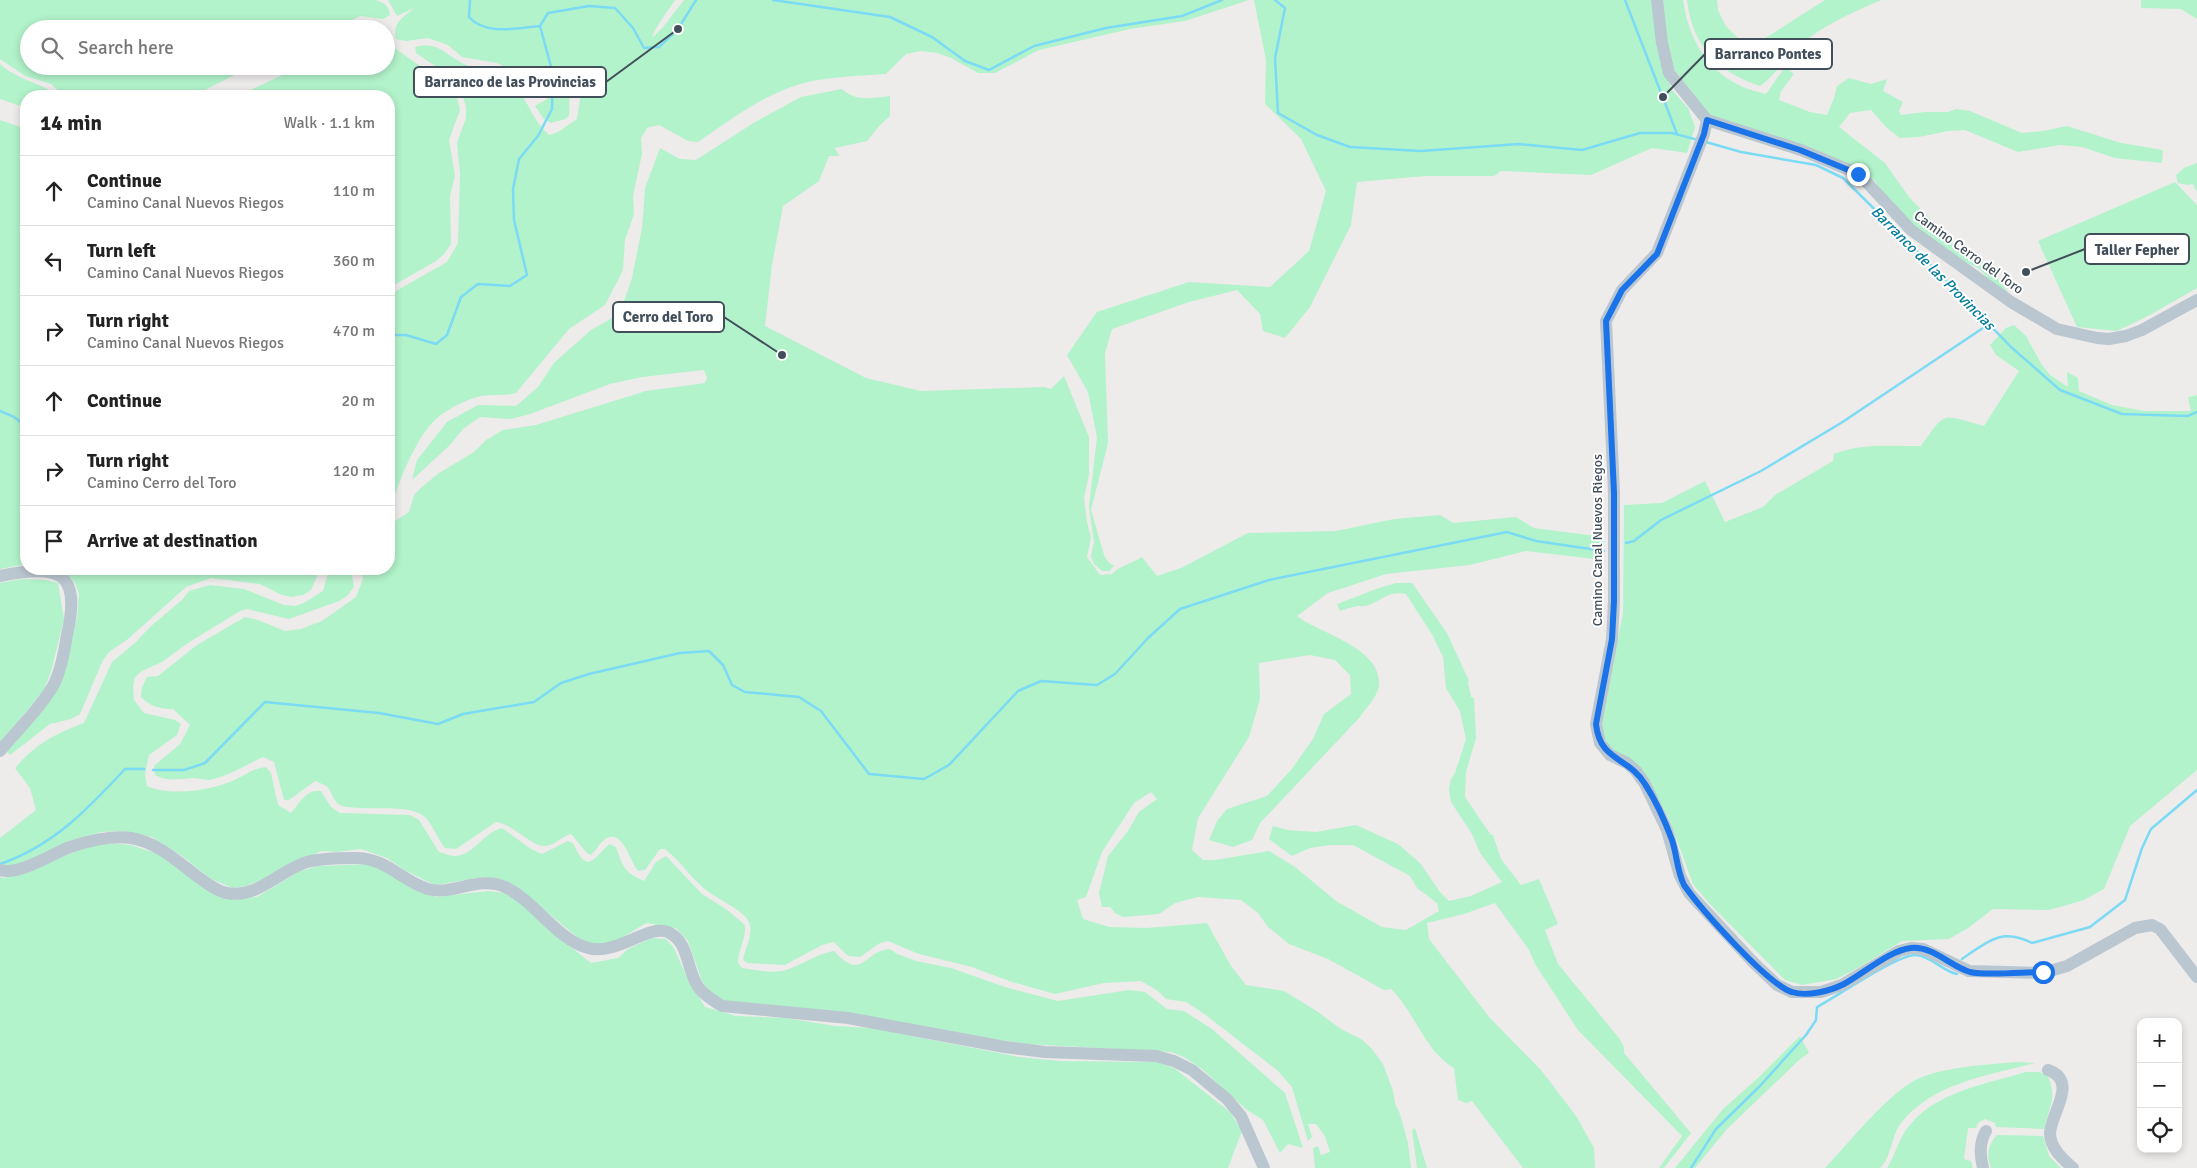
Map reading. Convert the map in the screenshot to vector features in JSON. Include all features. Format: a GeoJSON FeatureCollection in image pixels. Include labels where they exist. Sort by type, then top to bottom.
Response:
{"type":"FeatureCollection","features":[{"type":"Feature","properties":{"kind":"street"},"geometry":{"type":"LineString","coordinates":[[1657,0],[1662,42],[1669,73],[1707,120]]}},
{"type":"Feature","properties":{"kind":"street","name":"Camino Canal Nuevos Riegos"},"geometry":{"type":"LineString","coordinates":[[1707,120],[1704,134],[1657,254],[1622,290],[1606,321],[1614,493],[1614,601],[1612,639],[1596,724],[1600,743],[1605,750],[1627,763],[1646,784],[1672,842],[1684,885],[1752,962],[1777,984],[1792,992],[1821,992],[1842,985],[1899,951],[1911,948],[1923,949],[1969,972],[2043,972],[2056,970],[2077,961],[2115,938],[2143,925],[2152,925],[2160,930],[2197,977]]}},
{"type":"Feature","properties":{"kind":"street","name":"Camino Cerro del Toro"},"geometry":{"type":"LineString","coordinates":[[1707,120],[1800,150],[1858,174],[1911,230],[2011,302],[2057,329],[2097,338],[2109,339],[2126,336],[2142,330],[2197,300]]}},
{"type":"Feature","properties":{"kind":"street"},"geometry":{"type":"LineString","coordinates":[[0,576],[20,571]]}},
{"type":"Feature","properties":{"kind":"street"},"geometry":{"type":"LineString","coordinates":[[0,751],[45,699],[54,684],[72,612],[72,596],[67,582],[60,575]]}},
{"type":"Feature","properties":{"kind":"street"},"geometry":{"type":"LineString","coordinates":[[0,870],[4,872],[20,869],[68,848],[90,841],[129,838],[156,846],[213,887],[226,893],[238,894],[252,891],[307,862],[324,859],[360,858],[388,865],[429,889],[440,890],[476,883],[491,883],[518,894],[574,942],[587,948],[600,950],[614,948],[652,932],[665,931],[676,937],[683,947],[698,988],[710,999],[722,1006],[848,1018],[1045,1052],[1156,1056],[1174,1060],[1192,1070],[1232,1105],[1241,1116],[1264,1168]]}},
{"type":"Feature","properties":{"kind":"street"},"geometry":{"type":"LineString","coordinates":[[2048,1070],[2055,1072],[2062,1081],[2062,1097],[2050,1132],[2053,1144],[2059,1156],[2073,1168]]}},
{"type":"Feature","properties":{"kind":"street"},"geometry":{"type":"LineString","coordinates":[[1983,1168],[1980,1152],[1981,1139],[1986,1131]]}},
{"type":"Feature","properties":{"kind":"green space"},"geometry":{"type":"Polygon","coordinates":[[[0,0],[376,0],[386,5],[390,15],[383,19],[360,16],[352,20],[20,20],[20,73],[0,59],[0,0]]]}},
{"type":"Feature","properties":{"kind":"green space"},"geometry":{"type":"Polygon","coordinates":[[[388,0],[675,0],[652,38],[684,0],[1249,0],[1185,21],[1130,29],[1039,50],[995,73],[978,73],[951,58],[937,53],[921,51],[906,54],[886,74],[839,77],[804,83],[781,91],[744,111],[698,142],[688,141],[659,125],[647,128],[641,138],[642,154],[633,196],[634,214],[625,240],[623,270],[605,305],[569,329],[516,393],[489,395],[469,400],[458,404],[438,417],[428,427],[417,445],[402,475],[396,493],[395,292],[447,262],[458,243],[460,174],[457,143],[466,118],[466,107],[461,90],[438,68],[416,53],[415,47],[436,47],[471,67],[504,76],[516,87],[539,124],[549,135],[558,132],[577,119],[581,93],[578,73],[570,82],[569,116],[551,123],[543,118],[535,106],[549,98],[535,98],[514,72],[497,63],[462,57],[448,45],[428,38],[406,41],[396,39],[397,24],[414,8],[397,16],[388,0]]]}},
{"type":"Feature","properties":{"kind":"green space"},"geometry":{"type":"Polygon","coordinates":[[[1254,0],[1651,0],[1663,69],[1673,91],[1688,108],[1695,127],[1687,153],[1652,148],[1591,175],[1501,171],[1494,176],[1425,176],[1357,182],[1351,225],[1310,307],[1285,338],[1263,331],[1260,314],[1237,290],[1189,302],[1112,329],[1105,353],[1108,443],[1091,510],[1104,555],[1108,562],[1114,566],[1109,571],[1102,571],[1094,564],[1091,556],[1094,542],[1089,507],[1097,437],[1088,392],[1067,355],[1097,312],[1189,282],[1270,287],[1309,251],[1326,191],[1301,139],[1265,104],[1266,60],[1254,0]]]}},
{"type":"Feature","properties":{"kind":"green space"},"geometry":{"type":"Polygon","coordinates":[[[1661,0],[1683,0],[1692,34],[1699,48],[1720,73],[1748,89],[1766,94],[1785,67],[1794,74],[1781,91],[1779,100],[1810,112],[1827,115],[1837,86],[1849,78],[1871,84],[1887,79],[1883,91],[1903,102],[1899,111],[1901,115],[1948,112],[1956,109],[1970,111],[2022,133],[2067,126],[2121,143],[2163,150],[2162,163],[2115,158],[2082,147],[2060,145],[2018,152],[1965,130],[1900,138],[1887,128],[1871,110],[1850,113],[1839,127],[1885,163],[1909,197],[1938,227],[1943,237],[1987,264],[2014,300],[1999,289],[1978,268],[1963,261],[1936,243],[1901,215],[1874,180],[1856,169],[1710,116],[1671,65],[1661,0]]]}},
{"type":"Feature","properties":{"kind":"green space"},"geometry":{"type":"Polygon","coordinates":[[[1687,0],[1717,0],[1718,10],[1725,25],[1740,40],[1759,42],[1825,0],[1881,0],[1838,20],[1807,39],[1760,86],[1732,73],[1710,55],[1701,44],[1695,31],[1687,0]]]}},
{"type":"Feature","properties":{"kind":"green space"},"geometry":{"type":"Polygon","coordinates":[[[2141,0],[2197,0],[2197,19],[2181,9],[2141,8],[2141,0]]]}},
{"type":"Feature","properties":{"kind":"green space"},"geometry":{"type":"Polygon","coordinates":[[[395,48],[447,85],[457,98],[460,110],[449,140],[455,175],[450,196],[451,244],[444,254],[436,261],[395,285],[395,90],[251,90],[282,75],[395,75],[395,48]]]}},
{"type":"Feature","properties":{"kind":"green space"},"geometry":{"type":"Polygon","coordinates":[[[0,64],[14,74],[49,90],[20,90],[20,106],[0,99],[0,64]]]}},
{"type":"Feature","properties":{"kind":"green space"},"geometry":{"type":"Polygon","coordinates":[[[24,75],[234,75],[205,90],[58,90],[51,84],[24,75]]]}},
{"type":"Feature","properties":{"kind":"green space"},"geometry":{"type":"Polygon","coordinates":[[[842,89],[853,96],[859,97],[890,96],[890,116],[867,141],[835,148],[839,156],[829,156],[819,181],[783,206],[772,265],[765,326],[866,378],[921,391],[1044,387],[1051,389],[1064,376],[1089,437],[1089,475],[1084,498],[1091,538],[1087,557],[1100,575],[1112,574],[1142,557],[1157,576],[1181,568],[1248,533],[1336,531],[1394,519],[1440,515],[1453,523],[1516,517],[1534,528],[1604,537],[1603,560],[1526,551],[1470,565],[1386,574],[1328,593],[1297,616],[1347,642],[1370,660],[1377,671],[1379,684],[1377,693],[1360,717],[1260,823],[1252,840],[1233,847],[1209,840],[1217,821],[1227,809],[1267,796],[1291,770],[1313,739],[1324,714],[1351,694],[1350,675],[1335,660],[1310,655],[1259,663],[1260,699],[1249,737],[1198,818],[1192,850],[1203,860],[1215,860],[1269,851],[1295,867],[1336,901],[1382,927],[1406,930],[1439,911],[1437,903],[1417,888],[1410,876],[1353,845],[1331,845],[1310,848],[1292,856],[1269,839],[1273,826],[1287,830],[1316,832],[1356,825],[1398,844],[1420,863],[1440,892],[1449,901],[1471,896],[1502,882],[1480,853],[1472,834],[1451,802],[1449,789],[1451,779],[1455,773],[1466,739],[1460,711],[1446,688],[1443,657],[1433,636],[1406,594],[1393,594],[1369,605],[1340,611],[1337,604],[1396,583],[1412,583],[1447,633],[1469,681],[1471,697],[1474,698],[1476,738],[1466,772],[1465,797],[1491,835],[1493,835],[1501,859],[1521,885],[1539,879],[1558,924],[1545,930],[1558,964],[1619,1038],[1624,1047],[1624,1053],[1691,1133],[1664,1168],[1659,1168],[1682,1136],[1578,1030],[1535,964],[1529,950],[1495,903],[1464,914],[1427,923],[1429,939],[1489,1017],[1541,1070],[1576,1116],[1594,1148],[1595,1168],[1523,1168],[1472,1101],[1466,1103],[1458,1100],[1454,1068],[1427,1041],[1407,1009],[1391,989],[1384,990],[1328,959],[1289,944],[1268,927],[1258,913],[1241,900],[1198,897],[1175,903],[1159,914],[1123,917],[1115,913],[1110,907],[1102,907],[1099,893],[1108,856],[1128,831],[1139,812],[1157,799],[1151,792],[1134,803],[1102,852],[1086,897],[1077,900],[1083,919],[1109,927],[1147,928],[1207,923],[1231,966],[1246,985],[1284,991],[1341,1029],[1361,1039],[1372,1049],[1383,1064],[1408,1143],[1411,1168],[1315,1168],[1313,1148],[1318,1146],[1321,1155],[1330,1152],[1325,1136],[1316,1124],[1308,1124],[1312,1137],[1308,1141],[1292,1087],[1278,1071],[1203,1013],[1186,1002],[1166,999],[1158,991],[1141,981],[1104,983],[1055,994],[1009,981],[972,967],[919,954],[888,941],[880,943],[860,957],[848,956],[834,942],[822,945],[785,965],[747,963],[743,960],[749,941],[749,922],[737,909],[706,890],[665,849],[660,849],[645,870],[638,871],[621,841],[616,838],[610,837],[604,840],[591,855],[587,853],[571,834],[549,845],[541,846],[509,827],[496,822],[456,849],[445,848],[429,821],[419,813],[410,810],[343,806],[335,800],[326,786],[315,781],[289,800],[284,800],[274,762],[263,757],[229,774],[209,780],[193,778],[169,779],[155,775],[154,766],[180,744],[190,725],[173,709],[156,707],[141,697],[142,687],[147,677],[158,676],[197,645],[245,617],[285,631],[301,629],[322,621],[356,597],[363,579],[362,575],[395,575],[395,521],[409,512],[414,495],[439,473],[474,452],[486,440],[503,430],[536,425],[646,391],[705,383],[707,378],[704,370],[642,377],[610,384],[530,414],[511,419],[480,417],[463,429],[450,445],[412,480],[417,460],[447,422],[478,405],[516,406],[538,387],[554,363],[591,330],[612,318],[623,304],[632,278],[642,228],[645,188],[660,148],[680,159],[696,160],[755,122],[801,97],[842,89]]]}},
{"type":"Feature","properties":{"kind":"green space"},"geometry":{"type":"Polygon","coordinates":[[[0,120],[20,127],[20,565],[0,569],[0,120]]]}},
{"type":"Feature","properties":{"kind":"green space"},"geometry":{"type":"Polygon","coordinates":[[[2197,163],[2197,192],[2193,184],[2178,183],[2176,175],[2184,168],[2197,163]]]}},
{"type":"Feature","properties":{"kind":"green space"},"geometry":{"type":"Polygon","coordinates":[[[2175,182],[2197,205],[2197,288],[2117,331],[2077,327],[2038,241],[2175,182]]]}},
{"type":"Feature","properties":{"kind":"green space"},"geometry":{"type":"Polygon","coordinates":[[[2014,325],[2026,336],[2042,365],[2050,375],[2068,387],[2067,372],[2078,378],[2079,391],[2112,405],[2144,411],[2191,411],[2188,397],[2197,395],[2197,770],[2130,826],[2104,889],[2084,900],[2049,910],[1993,909],[1968,928],[1949,939],[1902,941],[1836,979],[1802,985],[1785,980],[1708,902],[1693,884],[1670,821],[1652,787],[1609,749],[1601,730],[1623,613],[1624,505],[1662,503],[1705,481],[1725,522],[1763,507],[1775,495],[1833,461],[1834,454],[1844,450],[1866,447],[1921,446],[1936,426],[1946,418],[1960,419],[1984,426],[2019,371],[1996,355],[1990,345],[2006,328],[2014,325]]]}},
{"type":"Feature","properties":{"kind":"green space"},"geometry":{"type":"Polygon","coordinates":[[[68,575],[317,575],[311,590],[303,595],[291,597],[282,595],[260,584],[211,578],[186,587],[128,639],[109,652],[103,660],[80,714],[71,719],[50,724],[10,755],[7,752],[66,666],[77,618],[79,594],[75,583],[68,575]]]}},
{"type":"Feature","properties":{"kind":"green space"},"geometry":{"type":"Polygon","coordinates":[[[327,575],[352,575],[354,587],[347,596],[339,601],[289,619],[247,609],[240,611],[188,643],[162,662],[142,671],[135,677],[133,686],[134,700],[144,713],[175,720],[181,724],[177,735],[149,755],[145,774],[147,786],[176,792],[198,790],[227,783],[266,767],[271,773],[278,805],[291,813],[307,794],[321,791],[331,807],[340,813],[410,815],[419,820],[439,852],[451,856],[467,852],[490,834],[502,828],[531,849],[542,854],[568,841],[573,843],[582,859],[586,861],[594,859],[609,844],[616,847],[628,872],[644,881],[656,862],[666,856],[702,894],[726,909],[745,925],[738,962],[742,968],[776,972],[792,968],[834,951],[844,960],[858,965],[874,954],[890,949],[897,954],[916,961],[951,968],[1005,987],[1058,1001],[1129,990],[1145,992],[1167,1009],[1184,1011],[1212,1029],[1285,1093],[1303,1148],[1288,1144],[1280,1153],[1263,1120],[1247,1110],[1202,1069],[1184,1057],[1171,1052],[1026,1044],[930,1029],[726,1002],[710,992],[702,981],[688,941],[676,928],[646,923],[617,941],[596,945],[582,941],[514,885],[503,880],[484,877],[435,885],[406,871],[387,858],[361,849],[336,852],[321,851],[268,877],[246,886],[233,888],[211,879],[182,856],[152,837],[123,831],[101,832],[73,840],[19,866],[0,866],[0,838],[36,810],[30,788],[15,768],[38,746],[84,723],[112,662],[182,600],[189,591],[210,585],[244,589],[284,605],[295,606],[304,603],[323,591],[327,575]]]}},
{"type":"Feature","properties":{"kind":"green space"},"geometry":{"type":"Polygon","coordinates":[[[22,579],[45,580],[58,583],[64,619],[51,672],[44,690],[0,743],[0,583],[22,579]]]}},
{"type":"Feature","properties":{"kind":"green space"},"geometry":{"type":"Polygon","coordinates":[[[107,843],[131,845],[161,855],[225,898],[257,897],[298,872],[318,866],[370,864],[436,897],[488,891],[505,893],[526,907],[591,963],[618,958],[628,949],[652,938],[666,939],[674,948],[688,980],[705,1007],[736,1016],[786,1018],[835,1026],[871,1028],[1019,1057],[1060,1061],[1157,1062],[1174,1068],[1230,1112],[1242,1131],[1228,1168],[0,1168],[0,877],[5,878],[85,848],[107,843]]]}},
{"type":"Feature","properties":{"kind":"green space"},"geometry":{"type":"Polygon","coordinates":[[[1800,1036],[1809,1053],[1799,1060],[1727,1129],[1695,1168],[1675,1168],[1724,1108],[1759,1077],[1800,1036]]]}},
{"type":"Feature","properties":{"kind":"green space"},"geometry":{"type":"Polygon","coordinates":[[[2016,1062],[2035,1063],[1962,1082],[1929,1098],[1914,1109],[1898,1128],[1887,1158],[1880,1168],[1825,1168],[1884,1104],[1910,1083],[1945,1070],[2016,1062]]]}},
{"type":"Feature","properties":{"kind":"green space"},"geometry":{"type":"Polygon","coordinates":[[[2026,1072],[2039,1072],[2047,1075],[2050,1082],[2052,1102],[2044,1129],[1996,1127],[1995,1123],[1985,1119],[1978,1123],[1976,1128],[1968,1128],[1964,1159],[1971,1161],[1973,1168],[1887,1168],[1906,1130],[1917,1117],[1931,1106],[1961,1091],[2026,1072]]]}},
{"type":"Feature","properties":{"kind":"green space"},"geometry":{"type":"Polygon","coordinates":[[[1415,1128],[1427,1168],[1417,1168],[1412,1130],[1415,1128]]]}},
{"type":"Feature","properties":{"kind":"green space"},"geometry":{"type":"Polygon","coordinates":[[[1997,1135],[2043,1136],[2049,1156],[2061,1168],[1991,1168],[1989,1150],[1997,1135]]]}},
{"type":"Feature","properties":{"kind":"waterway"},"geometry":{"type":"LineString","coordinates":[[470,0],[469,17],[484,27],[512,29],[540,26]]}},
{"type":"Feature","properties":{"kind":"waterway"},"geometry":{"type":"LineString","coordinates":[[395,335],[406,335],[436,344],[447,335],[461,297],[478,284],[510,286],[527,275],[514,220],[513,189],[519,159],[538,136],[552,109],[553,74],[540,26],[548,13],[589,6],[615,8],[633,28],[644,48],[659,47],[678,29],[696,0]]}},
{"type":"Feature","properties":{"kind":"waterway","name":"Barranco de las Provincias"},"geometry":{"type":"LineString","coordinates":[[773,0],[890,17],[932,37],[965,61],[989,70],[1034,46],[1106,28],[1182,16],[1222,0]]}},
{"type":"Feature","properties":{"kind":"waterway","name":"Barranco de las Provincias"},"geometry":{"type":"LineString","coordinates":[[1275,0],[1285,8],[1275,58],[1278,113],[1317,135],[1350,147],[1421,151],[1519,144],[1582,150],[1640,133],[1672,133],[1698,140]]}},
{"type":"Feature","properties":{"kind":"waterway"},"geometry":{"type":"LineString","coordinates":[[1625,0],[1677,134]]}},
{"type":"Feature","properties":{"kind":"waterway","name":"Barranco de las Provincias"},"geometry":{"type":"LineString","coordinates":[[1706,142],[1741,152],[1816,165],[1843,178],[2011,347],[2060,390],[2122,414],[2188,416],[2197,412]]}},
{"type":"Feature","properties":{"kind":"waterway"},"geometry":{"type":"LineString","coordinates":[[1626,543],[1634,541],[1661,520],[1761,471],[1841,423],[1989,324]]}},
{"type":"Feature","properties":{"kind":"waterway"},"geometry":{"type":"LineString","coordinates":[[0,411],[20,422]]}},
{"type":"Feature","properties":{"kind":"waterway"},"geometry":{"type":"LineString","coordinates":[[153,770],[184,770],[205,763],[265,702],[379,713],[438,724],[463,714],[534,702],[561,683],[589,674],[680,653],[709,651],[723,665],[732,685],[745,692],[799,697],[821,711],[869,774],[924,779],[949,765],[1018,691],[1041,681],[1097,685],[1115,674],[1148,638],[1180,609],[1269,580],[1507,532],[1536,541],[1604,551]]}},
{"type":"Feature","properties":{"kind":"waterway"},"geometry":{"type":"LineString","coordinates":[[0,864],[37,847],[53,837],[83,812],[125,769],[144,769]]}},
{"type":"Feature","properties":{"kind":"waterway"},"geometry":{"type":"LineString","coordinates":[[1962,959],[1987,942],[1995,939],[2011,936],[2032,943],[2090,927],[2125,900],[2142,848],[2151,829],[2197,790]]}},
{"type":"Feature","properties":{"kind":"waterway"},"geometry":{"type":"LineString","coordinates":[[1691,1168],[1716,1129],[1759,1087],[1806,1035],[1816,1020],[1817,1007],[1882,968],[1907,957],[1922,956],[1957,974]]}},
{"type":"Feature","properties":{"kind":"place","name":"Barranco de las Provincias"},"geometry":{"type":"Point","coordinates":[678,29]}},
{"type":"Feature","properties":{"kind":"place","name":"Barranco Pontes"},"geometry":{"type":"Point","coordinates":[1663,97]}},
{"type":"Feature","properties":{"kind":"place","name":"Taller Fepher"},"geometry":{"type":"Point","coordinates":[2026,272]}},
{"type":"Feature","properties":{"kind":"place","name":"Cerro del Toro"},"geometry":{"type":"Point","coordinates":[782,355]}},
{"type":"Feature","properties":{"kind":"route"},"geometry":{"type":"LineString","coordinates":[[1858,174],[1800,150],[1707,120],[1704,134],[1657,254],[1636,274],[1614,302],[1606,321],[1606,336],[1614,493],[1614,601],[1612,639],[1596,724],[1597,734],[1605,750],[1627,763],[1646,784],[1672,842],[1684,885],[1752,962],[1777,984],[1792,992],[1821,992],[1842,985],[1899,951],[1911,948],[1923,949],[1969,972],[2043,972]]}}]}
